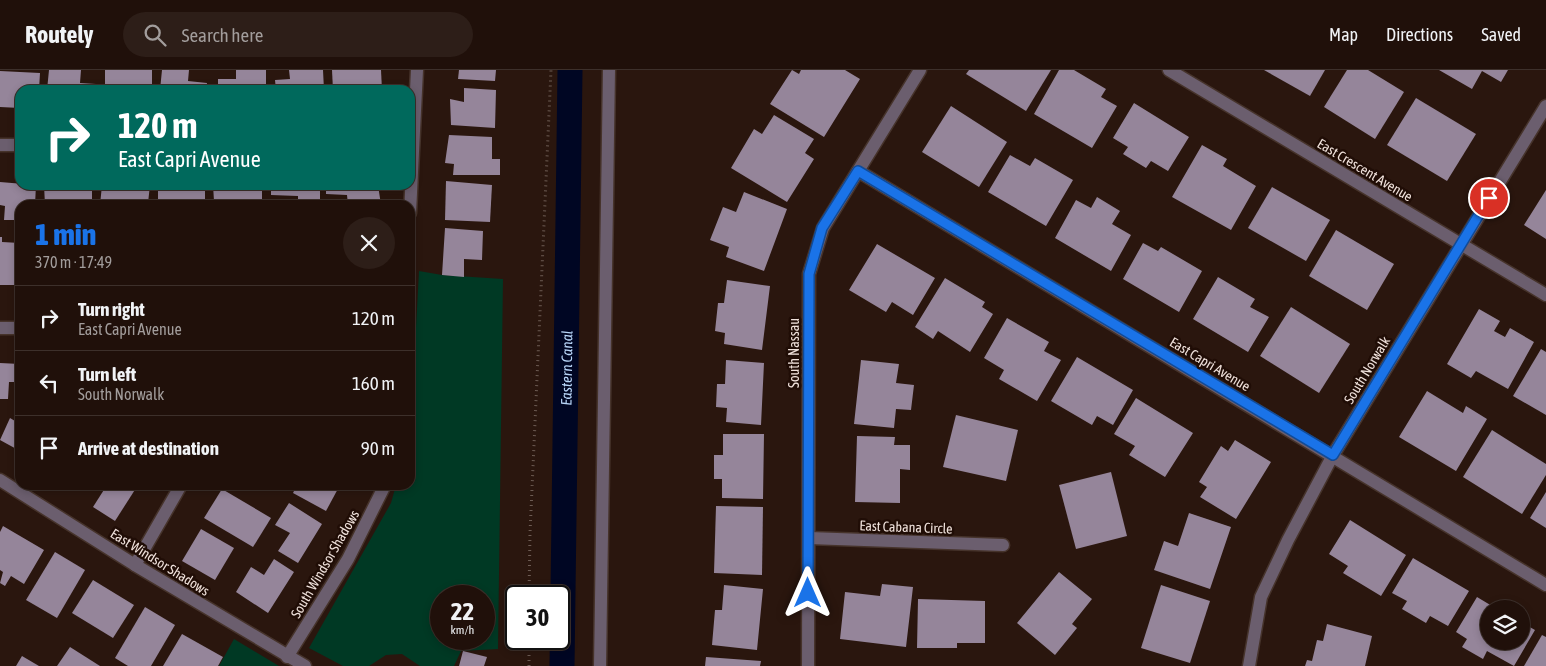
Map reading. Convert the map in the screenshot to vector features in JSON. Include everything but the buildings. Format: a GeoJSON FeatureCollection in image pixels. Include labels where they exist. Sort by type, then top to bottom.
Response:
{"type":"FeatureCollection","features":[{"type":"Feature","properties":{"kind":"street"},"geometry":{"type":"LineString","coordinates":[[415,103],[418,70]]}},
{"type":"Feature","properties":{"kind":"street"},"geometry":{"type":"LineString","coordinates":[[600,666],[610,70]]}},
{"type":"Feature","properties":{"kind":"street","name":"South Nassau"},"geometry":{"type":"LineString","coordinates":[[808,666],[809,274],[822,228],[920,70]]}},
{"type":"Feature","properties":{"kind":"street","name":"East Crescent Avenue"},"geometry":{"type":"LineString","coordinates":[[1169,70],[1546,295]]}},
{"type":"Feature","properties":{"kind":"street","name":"South Norwalk"},"geometry":{"type":"LineString","coordinates":[[1248,666],[1261,597],[1288,540],[1333,455],[1460,244],[1546,106]]}},
{"type":"Feature","properties":{"kind":"street"},"geometry":{"type":"LineString","coordinates":[[0,145],[15,145]]}},
{"type":"Feature","properties":{"kind":"street","name":"East Capri Avenue"},"geometry":{"type":"LineString","coordinates":[[858,171],[1333,455],[1546,585]]}},
{"type":"Feature","properties":{"kind":"street"},"geometry":{"type":"LineString","coordinates":[[0,328],[15,328]]}},
{"type":"Feature","properties":{"kind":"street","name":"East Windsor Shadows"},"geometry":{"type":"LineString","coordinates":[[0,480],[15,489]]}},
{"type":"Feature","properties":{"kind":"street","name":"East Windsor Shadows"},"geometry":{"type":"LineString","coordinates":[[16,490],[135,565],[305,666]]}},
{"type":"Feature","properties":{"kind":"street"},"geometry":{"type":"LineString","coordinates":[[135,565],[178,490]]}},
{"type":"Feature","properties":{"kind":"street","name":"South Windsor Shadows"},"geometry":{"type":"LineString","coordinates":[[287,656],[348,559],[382,490]]}},
{"type":"Feature","properties":{"kind":"street","name":"East Cabana Circle"},"geometry":{"type":"LineString","coordinates":[[808,538],[1003,545]]}},
{"type":"Feature","properties":{"kind":"path"},"geometry":{"type":"LineString","coordinates":[[529,585],[530,524],[550,70]]}},
{"type":"Feature","properties":{"kind":"path"},"geometry":{"type":"LineString","coordinates":[[529,650],[529,666]]}},
{"type":"Feature","properties":{"kind":"green space"},"geometry":{"type":"Polygon","coordinates":[[[419,271],[442,275],[503,279],[498,649],[495,649],[495,585],[430,585],[430,650],[480,650],[461,651],[454,666],[420,666],[402,654],[386,655],[369,666],[343,666],[309,648],[391,503],[395,490],[415,490],[415,346],[419,271]]]}},
{"type":"Feature","properties":{"kind":"green space"},"geometry":{"type":"Polygon","coordinates":[[[234,639],[279,666],[219,666],[234,639]]]}},
{"type":"Feature","properties":{"kind":"waterway","name":"Eastern Canal"},"geometry":{"type":"LineString","coordinates":[[562,666],[570,70]]}},
{"type":"Feature","properties":{"kind":"route"},"geometry":{"type":"LineString","coordinates":[[808,593],[809,274],[822,228],[858,171],[1333,455],[1489,198]]}}]}
